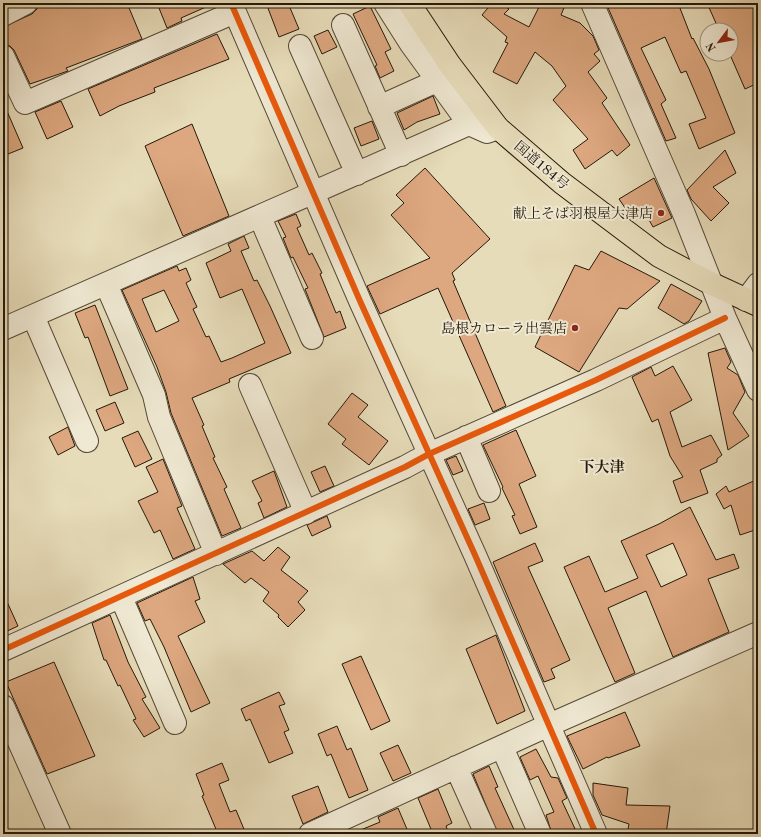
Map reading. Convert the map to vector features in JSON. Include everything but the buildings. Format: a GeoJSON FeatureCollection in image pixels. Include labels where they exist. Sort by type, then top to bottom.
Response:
{"type":"FeatureCollection","features":[{"type":"Feature","properties":{"kind":"highway","name":"国道184号"},"geometry":{"type":"LineString","coordinates":[[410,3],[450,65],[498,128],[562,183],[659,256],[710,283],[754,296]]}},
{"type":"Feature","properties":{"kind":"street"},"geometry":{"type":"LineString","coordinates":[[3,15],[26,3]]}},
{"type":"Feature","properties":{"kind":"street"},"geometry":{"type":"LineString","coordinates":[[385,3],[416,50],[469,124],[487,132],[498,128]]}},
{"type":"Feature","properties":{"kind":"street"},"geometry":{"type":"LineString","coordinates":[[592,3],[684,214],[725,318],[758,390]]}},
{"type":"Feature","properties":{"kind":"street"},"geometry":{"type":"LineString","coordinates":[[3,56],[24,103],[233,7],[313,194],[596,834]]}},
{"type":"Feature","properties":{"kind":"street"},"geometry":{"type":"LineString","coordinates":[[343,25],[401,155]]}},
{"type":"Feature","properties":{"kind":"street"},"geometry":{"type":"LineString","coordinates":[[300,46],[357,174]]}},
{"type":"Feature","properties":{"kind":"street"},"geometry":{"type":"LineString","coordinates":[[379,106],[430,84]]}},
{"type":"Feature","properties":{"kind":"street"},"geometry":{"type":"LineString","coordinates":[[3,329],[313,194],[469,124]]}},
{"type":"Feature","properties":{"kind":"street"},"geometry":{"type":"LineString","coordinates":[[260,217],[312,338]]}},
{"type":"Feature","properties":{"kind":"street"},"geometry":{"type":"LineString","coordinates":[[106,284],[154,395],[159,416],[216,554]]}},
{"type":"Feature","properties":{"kind":"street"},"geometry":{"type":"LineString","coordinates":[[33,316],[87,441]]}},
{"type":"Feature","properties":{"kind":"street"},"geometry":{"type":"LineString","coordinates":[[3,650],[306,513],[405,467],[429,454],[596,380],[725,318]]}},
{"type":"Feature","properties":{"kind":"street"},"geometry":{"type":"LineString","coordinates":[[250,385],[306,513]]}},
{"type":"Feature","properties":{"kind":"street"},"geometry":{"type":"LineString","coordinates":[[466,438],[488,491]]}},
{"type":"Feature","properties":{"kind":"street"},"geometry":{"type":"LineString","coordinates":[[121,597],[175,723]]}},
{"type":"Feature","properties":{"kind":"street"},"geometry":{"type":"LineString","coordinates":[[310,834],[502,746],[758,633]]}},
{"type":"Feature","properties":{"kind":"street"},"geometry":{"type":"LineString","coordinates":[[3,706],[60,834]]}},
{"type":"Feature","properties":{"kind":"street"},"geometry":{"type":"LineString","coordinates":[[502,746],[540,834]]}},
{"type":"Feature","properties":{"kind":"street"},"geometry":{"type":"LineString","coordinates":[[456,767],[486,834]]}},
{"type":"Feature","properties":{"kind":"cycle path"},"geometry":{"type":"LineString","coordinates":[[231,3],[360,301],[475,555],[596,834]]}},
{"type":"Feature","properties":{"kind":"cycle path"},"geometry":{"type":"LineString","coordinates":[[3,650],[405,467],[429,454],[596,380],[725,318]]}},
{"type":"Feature","properties":{"kind":"place","name":"献上そば羽根屋大津店"},"geometry":{"type":"Point","coordinates":[661,213]}},
{"type":"Feature","properties":{"kind":"place","name":"島根カローラ出雲店"},"geometry":{"type":"Point","coordinates":[575,328]}},
{"type":"Feature","properties":{"kind":"district","name":"下大津"},"geometry":{"type":"Point","coordinates":[602,467]}}]}
